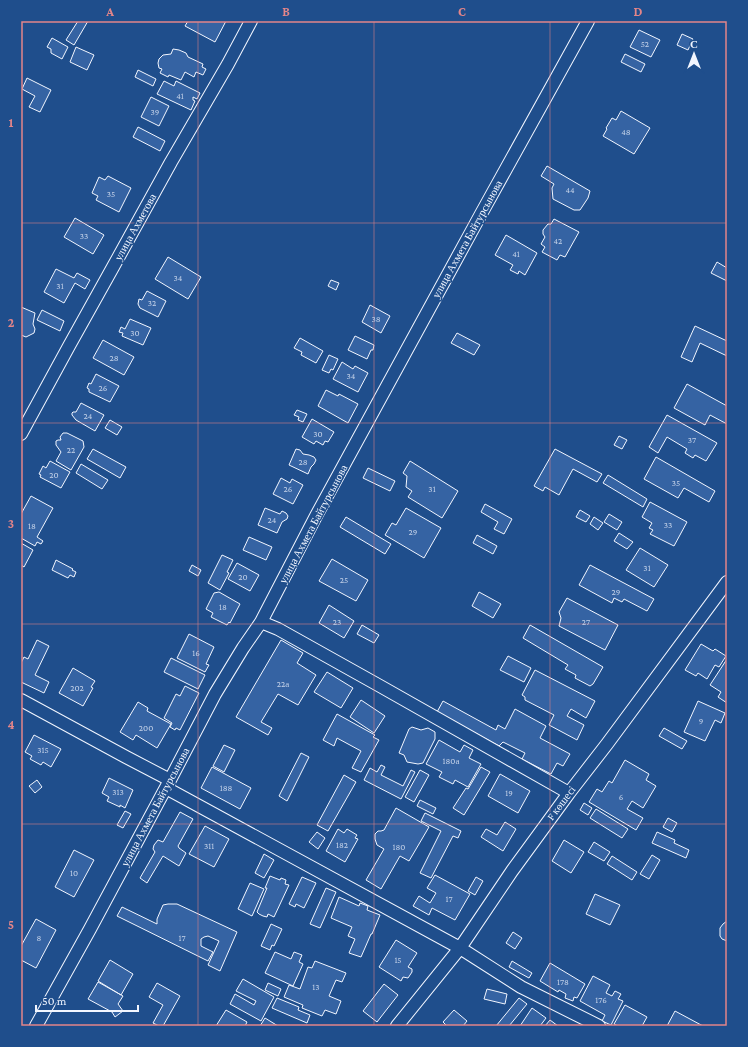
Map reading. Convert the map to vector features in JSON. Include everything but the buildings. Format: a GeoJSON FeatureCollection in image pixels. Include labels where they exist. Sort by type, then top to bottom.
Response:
{"type":"FeatureCollection","features":[{"type":"Feature","properties":{"kind":"street","name":"улица Ахметова"},"geometry":{"type":"LineString","coordinates":[[21,434],[68,346],[251,21]]}},
{"type":"Feature","properties":{"kind":"street","name":"улица Ахмета Байтурсынова"},"geometry":{"type":"LineString","coordinates":[[36,1026],[90,929],[215,694],[261,622],[316,516],[588,21]]}},
{"type":"Feature","properties":{"kind":"street","name":"F көшесі"},"geometry":{"type":"LineString","coordinates":[[397,1026],[460,948],[512,871],[568,793],[607,744],[727,582]]}},
{"type":"Feature","properties":{"kind":"street"},"geometry":{"type":"LineString","coordinates":[[261,622],[278,629],[374,682],[568,793]]}},
{"type":"Feature","properties":{"kind":"street"},"geometry":{"type":"LineString","coordinates":[[21,700],[126,757],[168,784],[460,948],[521,987],[600,1026]]}}]}
